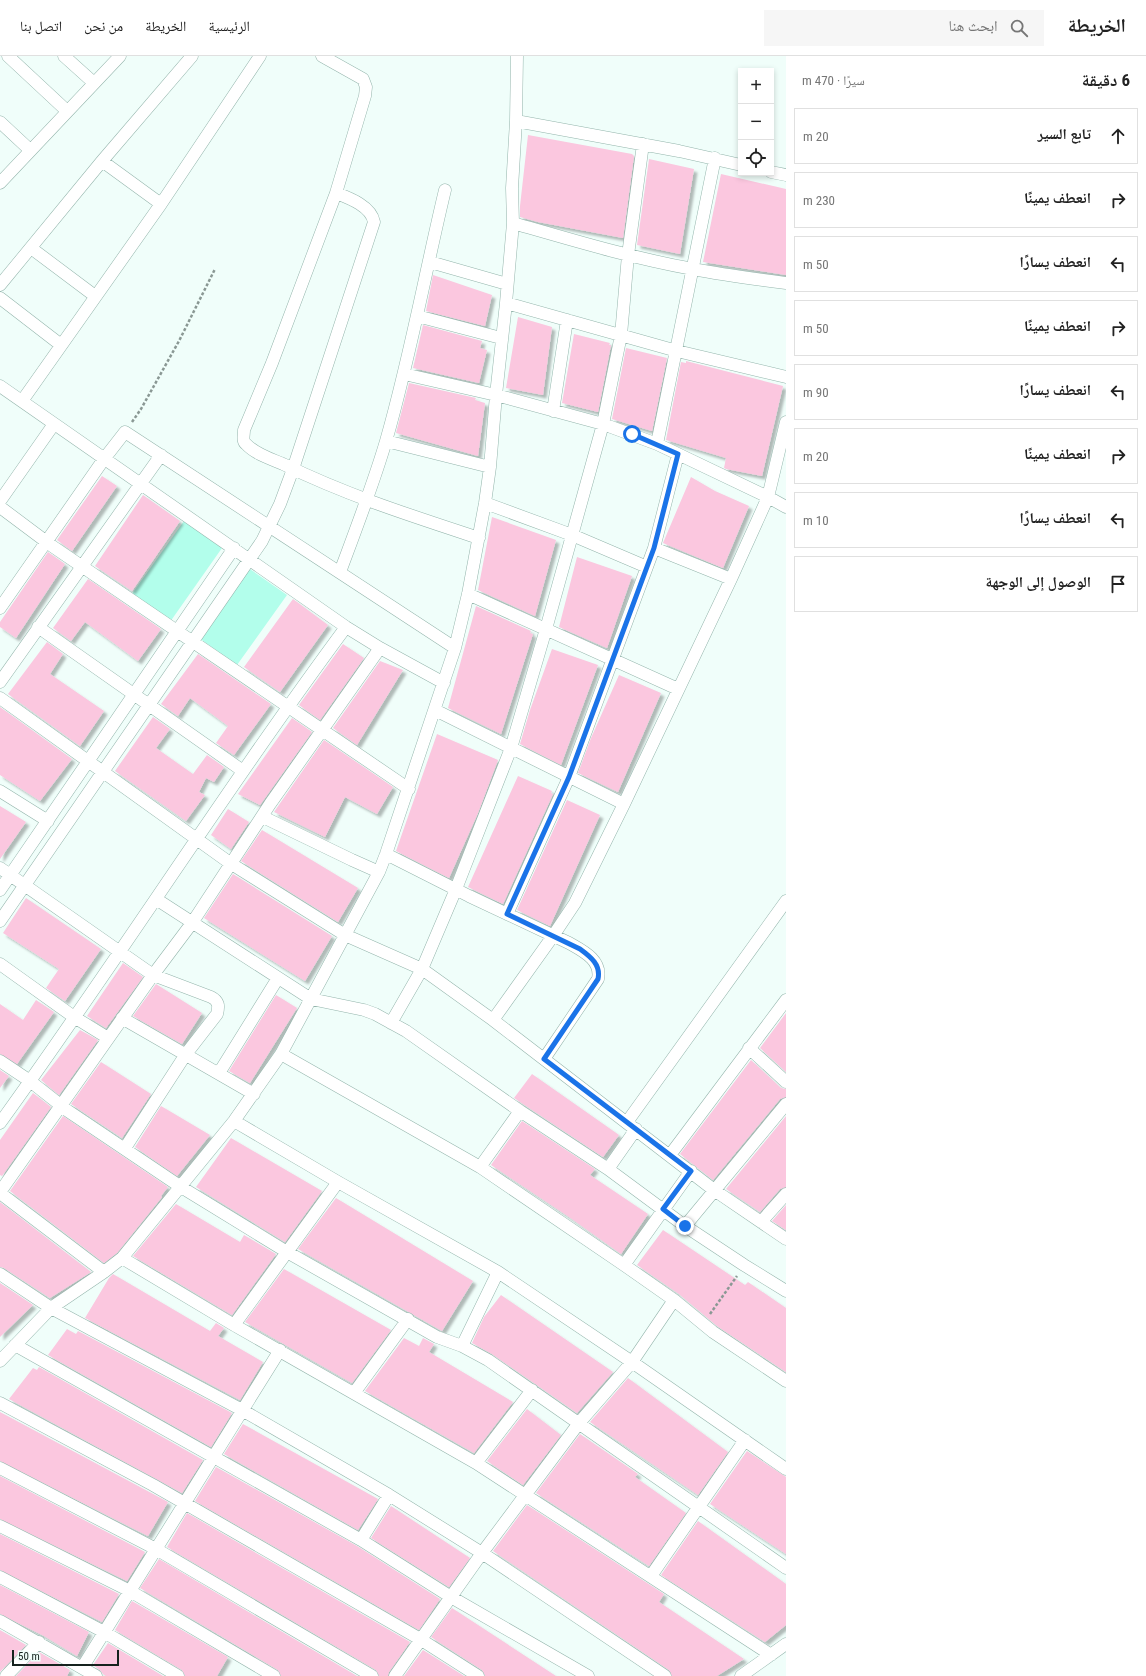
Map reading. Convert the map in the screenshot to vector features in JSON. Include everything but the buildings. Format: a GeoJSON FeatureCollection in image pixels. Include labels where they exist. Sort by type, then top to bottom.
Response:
{"type":"FeatureCollection","features":[{"type":"Feature","properties":{"kind":"street"},"geometry":{"type":"LineString","coordinates":[[8,56],[67,111]]}},
{"type":"Feature","properties":{"kind":"street"},"geometry":{"type":"LineString","coordinates":[[64,56],[94,83]]}},
{"type":"Feature","properties":{"kind":"street"},"geometry":{"type":"LineString","coordinates":[[0,183],[120,56]]}},
{"type":"Feature","properties":{"kind":"street"},"geometry":{"type":"LineString","coordinates":[[0,285],[102,161],[192,56]]}},
{"type":"Feature","properties":{"kind":"street"},"geometry":{"type":"LineString","coordinates":[[22,401],[161,204],[260,56]]}},
{"type":"Feature","properties":{"kind":"street"},"geometry":{"type":"LineString","coordinates":[[322,56],[359,76],[365,83],[366,87],[336,194],[244,435],[244,443],[293,469],[366,501],[479,538]]}},
{"type":"Feature","properties":{"kind":"street"},"geometry":{"type":"LineString","coordinates":[[0,1361],[51,1308],[122,1258],[234,1121],[281,1054],[379,872],[455,648],[468,594],[485,503],[490,467],[513,223],[512,188],[516,121],[517,56]]}},
{"type":"Feature","properties":{"kind":"street"},"geometry":{"type":"LineString","coordinates":[[516,121],[715,158],[738,164]]}},
{"type":"Feature","properties":{"kind":"street"},"geometry":{"type":"LineString","coordinates":[[0,122],[30,150]]}},
{"type":"Feature","properties":{"kind":"street"},"geometry":{"type":"LineString","coordinates":[[391,1023],[422,969],[456,889],[511,748],[546,629],[603,424],[620,334],[628,255],[643,144]]}},
{"type":"Feature","properties":{"kind":"street"},"geometry":{"type":"LineString","coordinates":[[657,444],[715,158]]}},
{"type":"Feature","properties":{"kind":"street"},"geometry":{"type":"LineString","coordinates":[[102,161],[161,204]]}},
{"type":"Feature","properties":{"kind":"street"},"geometry":{"type":"LineString","coordinates":[[774,173],[786,175]]}},
{"type":"Feature","properties":{"kind":"street"},"geometry":{"type":"LineString","coordinates":[[340,572],[386,441],[404,374],[445,190]]}},
{"type":"Feature","properties":{"kind":"street"},"geometry":{"type":"LineString","coordinates":[[0,921],[250,559],[270,526],[293,469],[374,222],[371,215],[361,205],[336,194]]}},
{"type":"Feature","properties":{"kind":"street"},"geometry":{"type":"LineString","coordinates":[[513,223],[628,255],[693,269],[786,284]]}},
{"type":"Feature","properties":{"kind":"street"},"geometry":{"type":"LineString","coordinates":[[31,248],[95,296]]}},
{"type":"Feature","properties":{"kind":"street"},"geometry":{"type":"LineString","coordinates":[[430,262],[507,284]]}},
{"type":"Feature","properties":{"kind":"street"},"geometry":{"type":"LineString","coordinates":[[0,298],[61,345]]}},
{"type":"Feature","properties":{"kind":"street"},"geometry":{"type":"LineString","coordinates":[[506,303],[677,351],[786,377]]}},
{"type":"Feature","properties":{"kind":"street"},"geometry":{"type":"LineString","coordinates":[[417,316],[502,338]]}},
{"type":"Feature","properties":{"kind":"street"},"geometry":{"type":"LineString","coordinates":[[553,411],[567,320]]}},
{"type":"Feature","properties":{"kind":"street"},"geometry":{"type":"LineString","coordinates":[[404,374],[496,395],[603,424],[657,444],[786,507]]}},
{"type":"Feature","properties":{"kind":"street"},"geometry":{"type":"LineString","coordinates":[[1,390],[22,401],[346,627],[380,648],[444,683]]}},
{"type":"Feature","properties":{"kind":"street"},"geometry":{"type":"LineString","coordinates":[[493,1020],[553,936],[574,903],[624,804],[731,580],[768,497],[786,422]]}},
{"type":"Feature","properties":{"kind":"street"},"geometry":{"type":"LineString","coordinates":[[0,502],[54,424]]}},
{"type":"Feature","properties":{"kind":"street"},"geometry":{"type":"LineString","coordinates":[[0,608],[104,459],[125,432],[455,648]]}},
{"type":"Feature","properties":{"kind":"street"},"geometry":{"type":"LineString","coordinates":[[386,441],[490,467]]}},
{"type":"Feature","properties":{"kind":"street"},"geometry":{"type":"LineString","coordinates":[[507,914],[569,777],[654,548],[678,454]]}},
{"type":"Feature","properties":{"kind":"street"},"geometry":{"type":"LineString","coordinates":[[0,682],[161,455]]}},
{"type":"Feature","properties":{"kind":"street"},"geometry":{"type":"LineString","coordinates":[[485,503],[572,535],[647,567]]}},
{"type":"Feature","properties":{"kind":"street"},"geometry":{"type":"LineString","coordinates":[[0,507],[46,542],[82,565],[408,789]]}},
{"type":"Feature","properties":{"kind":"street"},"geometry":{"type":"LineString","coordinates":[[0,890],[135,695],[234,548]]}},
{"type":"Feature","properties":{"kind":"street"},"geometry":{"type":"LineString","coordinates":[[654,548],[731,580]]}},
{"type":"Feature","properties":{"kind":"street"},"geometry":{"type":"LineString","coordinates":[[468,594],[678,689]]}},
{"type":"Feature","properties":{"kind":"street"},"geometry":{"type":"LineString","coordinates":[[0,1123],[118,951],[156,899],[287,706],[346,627]]}},
{"type":"Feature","properties":{"kind":"street"},"geometry":{"type":"LineString","coordinates":[[38,628],[243,771]]}},
{"type":"Feature","properties":{"kind":"street"},"geometry":{"type":"LineString","coordinates":[[104,1272],[0,1192],[153,974],[192,923],[230,863],[380,648]]}},
{"type":"Feature","properties":{"kind":"street"},"geometry":{"type":"LineString","coordinates":[[0,698],[230,863],[346,935],[422,969],[493,1020],[714,1190],[786,1238]]}},
{"type":"Feature","properties":{"kind":"street"},"geometry":{"type":"LineString","coordinates":[[435,710],[624,804]]}},
{"type":"Feature","properties":{"kind":"street"},"geometry":{"type":"LineString","coordinates":[[0,791],[48,821]]}},
{"type":"Feature","properties":{"kind":"street"},"geometry":{"type":"LineString","coordinates":[[263,816],[379,872]]}},
{"type":"Feature","properties":{"kind":"street"},"geometry":{"type":"LineString","coordinates":[[386,854],[553,936],[589,956],[596,965],[599,974],[594,985],[544,1059]]}},
{"type":"Feature","properties":{"kind":"street"},"geometry":{"type":"LineString","coordinates":[[0,868],[153,974],[212,997],[218,1004],[216,1014],[186,1054],[125,1148]]}},
{"type":"Feature","properties":{"kind":"street"},"geometry":{"type":"LineString","coordinates":[[156,899],[311,999],[364,1010],[406,1031],[520,1111],[608,1169],[685,1226],[786,1291]]}},
{"type":"Feature","properties":{"kind":"street"},"geometry":{"type":"LineString","coordinates":[[626,1122],[786,901]]}},
{"type":"Feature","properties":{"kind":"street"},"geometry":{"type":"LineString","coordinates":[[0,964],[74,1017],[108,1038]]}},
{"type":"Feature","properties":{"kind":"street"},"geometry":{"type":"LineString","coordinates":[[219,1073],[278,978]]}},
{"type":"Feature","properties":{"kind":"street"},"geometry":{"type":"LineString","coordinates":[[670,1155],[786,1000]]}},
{"type":"Feature","properties":{"kind":"street"},"geometry":{"type":"LineString","coordinates":[[122,1018],[254,1094]]}},
{"type":"Feature","properties":{"kind":"street"},"geometry":{"type":"LineString","coordinates":[[749,1048],[786,1082]]}},
{"type":"Feature","properties":{"kind":"street"},"geometry":{"type":"LineString","coordinates":[[281,1054],[480,1167],[624,1264],[674,1300],[713,1332],[786,1381]]}},
{"type":"Feature","properties":{"kind":"street"},"geometry":{"type":"LineString","coordinates":[[0,1061],[30,1081],[61,1105],[181,1187],[287,1252],[408,1319],[437,1337],[462,1346],[488,1360],[786,1568]]}},
{"type":"Feature","properties":{"kind":"street"},"geometry":{"type":"LineString","coordinates":[[685,1226],[786,1104]]}},
{"type":"Feature","properties":{"kind":"street"},"geometry":{"type":"LineString","coordinates":[[480,1167],[520,1111]]}},
{"type":"Feature","properties":{"kind":"street"},"geometry":{"type":"LineString","coordinates":[[234,1121],[338,1182],[498,1272],[632,1362],[786,1470]]}},
{"type":"Feature","properties":{"kind":"street"},"geometry":{"type":"LineString","coordinates":[[608,1169],[636,1129]]}},
{"type":"Feature","properties":{"kind":"street"},"geometry":{"type":"LineString","coordinates":[[624,1264],[691,1171]]}},
{"type":"Feature","properties":{"kind":"street"},"geometry":{"type":"LineString","coordinates":[[234,1325],[338,1182]]}},
{"type":"Feature","properties":{"kind":"street"},"geometry":{"type":"LineString","coordinates":[[761,1222],[786,1194]]}},
{"type":"Feature","properties":{"kind":"street"},"geometry":{"type":"LineString","coordinates":[[122,1258],[234,1325],[476,1463],[771,1655]]}},
{"type":"Feature","properties":{"kind":"street"},"geometry":{"type":"LineString","coordinates":[[462,1346],[498,1272]]}},
{"type":"Feature","properties":{"kind":"street"},"geometry":{"type":"LineString","coordinates":[[0,1274],[51,1308],[242,1410],[389,1495],[482,1553],[665,1676]]}},
{"type":"Feature","properties":{"kind":"street"},"geometry":{"type":"LineString","coordinates":[[395,1676],[524,1495],[579,1424],[632,1362],[674,1300]]}},
{"type":"Feature","properties":{"kind":"street"},"geometry":{"type":"LineString","coordinates":[[354,1393],[408,1319]]}},
{"type":"Feature","properties":{"kind":"street"},"geometry":{"type":"LineString","coordinates":[[15,1345],[360,1540],[451,1596],[588,1676]]}},
{"type":"Feature","properties":{"kind":"street"},"geometry":{"type":"LineString","coordinates":[[82,1668],[280,1350]]}},
{"type":"Feature","properties":{"kind":"street"},"geometry":{"type":"LineString","coordinates":[[476,1463],[532,1390]]}},
{"type":"Feature","properties":{"kind":"street"},"geometry":{"type":"LineString","coordinates":[[0,1403],[153,1484],[184,1504],[420,1639],[478,1676]]}},
{"type":"Feature","properties":{"kind":"street"},"geometry":{"type":"LineString","coordinates":[[651,1576],[745,1440]]}},
{"type":"Feature","properties":{"kind":"street"},"geometry":{"type":"LineString","coordinates":[[0,1468],[156,1549],[372,1676]]}},
{"type":"Feature","properties":{"kind":"street"},"geometry":{"type":"LineString","coordinates":[[360,1540],[389,1495]]}},
{"type":"Feature","properties":{"kind":"street"},"geometry":{"type":"LineString","coordinates":[[0,1526],[130,1591],[274,1676]]}},
{"type":"Feature","properties":{"kind":"street"},"geometry":{"type":"LineString","coordinates":[[0,1577],[104,1632],[178,1676]]}},
{"type":"Feature","properties":{"kind":"street"},"geometry":{"type":"LineString","coordinates":[[0,1621],[96,1676]]}},
{"type":"Feature","properties":{"kind":"street"},"geometry":{"type":"LineString","coordinates":[[6,1676],[39,1642]]}},
{"type":"Feature","properties":{"kind":"street"},"geometry":{"type":"LineString","coordinates":[[741,1676],[771,1655],[784,1648]]}},
{"type":"Feature","properties":{"kind":"path"},"geometry":{"type":"LineString","coordinates":[[125,432],[141,409],[215,269]]}},
{"type":"Feature","properties":{"kind":"path"},"geometry":{"type":"LineString","coordinates":[[703,1323],[744,1265]]}},
{"type":"Feature","properties":{"kind":"green space"},"geometry":{"type":"Polygon","coordinates":[[[184,521],[222,548],[170,622],[131,595],[184,521]]]}},
{"type":"Feature","properties":{"kind":"green space"},"geometry":{"type":"Polygon","coordinates":[[[247,567],[287,595],[237,665],[199,638],[247,567]]]}},
{"type":"Feature","properties":{"kind":"route"},"geometry":{"type":"LineString","coordinates":[[632,434],[678,454],[654,548],[569,777],[507,914],[580,949],[589,956],[596,965],[599,974],[598,979],[544,1059],[691,1171],[663,1209],[685,1226]]}}]}
